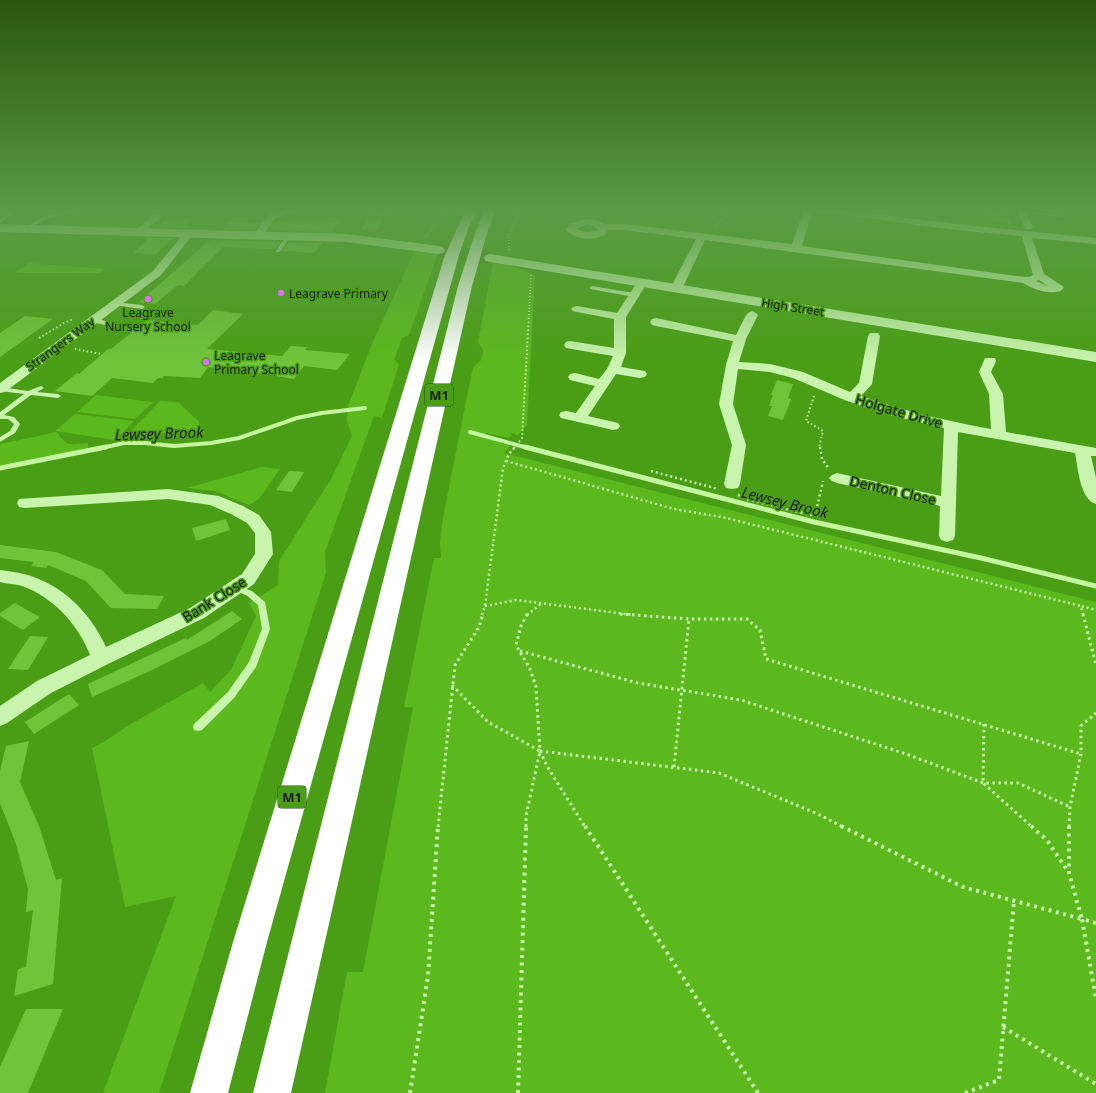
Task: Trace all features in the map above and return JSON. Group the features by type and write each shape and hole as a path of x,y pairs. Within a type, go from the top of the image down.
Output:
{"highway":[{"name":"M1","path":"209,1093 254,926 451,260"},
{"name":"M1","path":"272,1093 465,286 473,260"}],"street":[{"name":"Strangers Way","path":"0,389 157,273 167,260"},
{"name":"High Street","path":"502,260 1096,357"},
{"path":"676,289 693,260"},
{"path":"882,260 1024,280 1032,280 1039,276"},
{"path":"1024,280 1042,288 1051,290 1057,289 1058,287 1053,283 1039,276 1035,260"},
{"path":"580,418 613,369 620,353 620,317 642,283"},
{"path":"576,309 620,317"},
{"path":"732,484 739,445 726,404 732,365 740,339 752,315"},
{"path":"656,322 740,339"},
{"path":"852,398 864,384 874,336"},
{"path":"570,345 620,353"},
{"path":"990,361 985,372 996,394 999,434"},
{"name":"Holgate Drive","path":"732,365 770,368 798,375 852,398 894,412 952,426 1089,451"},
{"path":"613,369 640,374"},
{"path":"575,377 602,384"},
{"path":"566,415 613,426"},
{"name":"Denton Close","path":"947,536 952,426"},
{"path":"1089,451 1092,495 1096,499"},
{"name":"Denton Close","path":"837,478 948,503"},
{"name":"Bank Close","path":"0,717 44,687 101,658 198,613 248,579 264,554 263,532 254,519 213,500 168,494 24,503"},
{"path":"0,576 27,581 58,597 80,618 94,639 101,658"}],"lane":[{"path":"592,288 634,295"},
{"path":"115,304 142,308"},
{"path":"92,321 110,324 115,326 116,330"},
{"path":"0,416 30,392 41,388"},
{"path":"0,389 58,396"},
{"path":"0,416 16,420 17,424 13,432 0,440"},
{"path":"198,727 231,695 253,664 266,629 262,604 249,593 235,588"}],"path":[{"path":"410,1093 428,976 435,857 452,685 455,665 479,627 485,606 503,468 509,454 522,438 531,271"},
{"path":"57,347 102,354"},
{"path":"818,384 806,421 823,431 819,450 820,460 837,478"},
{"path":"506,461 674,509 722,517 1096,610"},
{"path":"815,516 823,479 837,478"},
{"path":"485,606 516,600 616,614 689,619 747,619 760,630 766,659 1081,754"},
{"path":"518,1093 526,816 540,751 536,687 530,669 516,645 525,616 531,609 541,604"},
{"path":"1081,606 1096,665"},
{"path":"674,767 689,619"},
{"path":"520,651 638,683 741,700 909,755 983,783 1018,783 1070,807"},
{"path":"452,685 488,722 540,751 719,773 818,814 963,887 1096,923"},
{"path":"1096,713 1081,726 1081,754 1070,807 1068,826 1069,873 1082,919 1096,999"},
{"path":"984,724 983,783 1047,840 1069,873"},
{"path":"540,751 610,866 758,1093"},
{"path":"965,1093 998,1080 1014,900"},
{"path":"1003,1027 1096,1084"}],"green space":[{"path":"410,260 436,260 409,335 402,338 394,360 399,364 382,418 374,416 325,552 326,573 159,1093 103,1093 176,896 125,907 92,748 203,683 210,692 231,670 256,616 249,603 278,585 279,561 331,479 352,436 347,421 348,406 371,346"},
{"path":"493,262 508,264 535,275 527,425 518,435 511,433 510,438 486,433 485,438 510,442 510,446 504,453 1096,602 1096,1093 325,1093 347,972 363,972 413,707 404,707 434,558 441,558 440,541 443,518 473,368 481,360 483,350 478,342"},
{"path":"28,263 106,269 99,273 16,273"},
{"path":"96,395 153,402 135,419 77,412"},
{"path":"160,401 178,402 199,422 202,436 144,432 126,436"},
{"path":"75,414 134,421 115,440 55,431"},
{"path":"57,432 67,443 88,443 88,449 0,467 0,444"},
{"path":"262,467 280,469 259,499 249,505 215,491 187,488"}],"building":[{"path":"187,260 210,260 184,286 178,285 155,304 139,302"},
{"name":"Leagrave Primary School","path":"213,310 243,314 207,349 282,356 291,346 307,347 305,350 350,354 337,370 304,366 294,379 276,376 277,375 208,367 200,378 164,376 162,378 158,378 153,383 112,378 92,396 55,391 77,373 79,374 108,349 111,349 147,320 198,325"},
{"path":"25,316 53,319 0,357 0,333"},
{"path":"777,380 793,384 788,398 791,399 783,420 768,416 772,406 769,406 773,395 771,395"},
{"path":"289,471 304,472 292,492 276,490"},
{"path":"226,519 230,530 196,541 192,528"},
{"path":"0,545 56,552 102,570 125,594 164,596 157,609 111,608 86,581 48,565 46,568 31,566 34,562 0,558"},
{"path":"15,603 40,617 23,630 0,616 0,613"},
{"path":"232,611 242,619 210,641 152,670 92,697 88,684 186,638 187,640"},
{"path":"30,636 48,637 28,670 8,669"},
{"path":"69,694 79,705 34,734 25,722"},
{"path":"29,741 20,782 39,826 56,880 62,878 53,984 14,996 18,969 26,967 33,910 26,912 28,889 16,844 0,803 0,771 6,746"},
{"path":"26,1009 63,1009 28,1093 0,1093 0,1067"}],"waterway":[{"name":"Lewsey Brook","path":"101,448 124,443 145,443 174,446 211,443 239,438 297,418 322,413 365,408"},
{"name":"Lewsey Brook","path":"470,432 528,448"},
{"name":"Lewsey Brook","path":"101,448 106,447"},
{"name":"Lewsey Brook","path":"525,447 814,522 981,558 1096,586"},
{"name":"Lewsey Brook","path":"0,468 101,448"}],"place":[{"name":"Leagrave Primary","path":"281,293"},
{"name":"Leagrave Nursery School","path":"148,299"},
{"name":"Leagrave Primary School","path":"206,362"}]}
